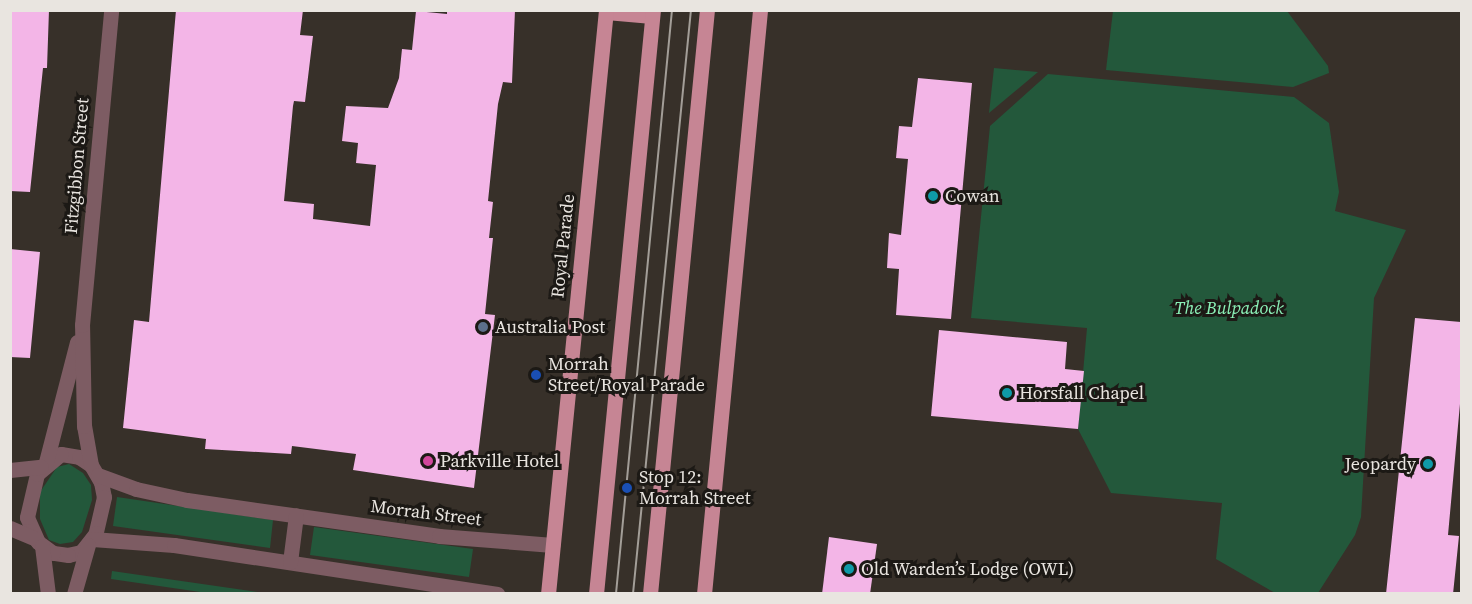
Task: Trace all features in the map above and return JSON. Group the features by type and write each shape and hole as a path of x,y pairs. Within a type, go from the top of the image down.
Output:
{"main road":[{"path":"650,594 707,10"},
{"path":"704,594 760,10"},
{"path":"596,594 653,13 606,11"},
{"name":"Royal Parade","path":"548,594 606,11"}],"street":[{"name":"Fitzgibbon Street","path":"95,470 84,426 82,325 111,10"},
{"name":"Fitzgibbon Street","path":"43,465 82,325"},
{"path":"10,470 43,465 69,454 95,470 103,505 74,594"},
{"path":"43,465 28,499 28,525 38,542 48,594"},
{"name":"Morrah Street","path":"95,470 149,493 439,536 553,545"},
{"path":"290,562 296,515"},
{"path":"10,528 68,555 90,542 164,544 497,594"}],"green space":[{"path":"1113,11 1287,11 1328,66 1329,73 1293,87 1106,70"},
{"path":"994,68 1038,72 989,113"},
{"name":"The Bulpadock","path":"1048,74 1294,97 1329,123 1339,192 1335,211 1406,230 1374,298 1361,517 1355,535 1318,593 1275,593 1216,559 1222,503 1111,493 1078,429 1087,328 971,318 990,126"},
{"path":"69,464 83,473 91,485 92,500 82,532 73,542 60,544 49,540 40,519 40,492 57,467"},
{"path":"117,497 273,520 270,548 113,526"},
{"path":"314,527 473,549 469,577 310,555"},
{"path":"112,571 265,593 207,593 111,579"}],"building":[{"path":"10,10 49,10 47,68 43,68 30,192 10,191"},
{"path":"176,10 303,10 300,35 313,36 305,102 294,101 293,106 284,201 314,204 313,219 370,226 376,165 356,163 358,143 342,141 346,106 388,108 399,78 402,49 412,50 416,11 447,14 447,10 515,10 512,83 503,82 498,104 488,201 493,202 489,238 493,238 485,314 495,315 474,488 353,470 356,454 292,446 291,454 205,449 206,439 123,428 134,320 149,322"},
{"name":"Cowan","path":"918,78 972,83 951,319 896,315 899,269 887,268 889,233 901,235 908,159 896,158 899,126 912,127"},
{"path":"10,249 40,252 30,358 10,357"},
{"name":"Jeopardy","path":"1415,318 1461,322 1461,393 1448,535 1459,536 1453,594 1386,594"},
{"name":"Horsfall Chapel","path":"939,330 1067,342 1065,369 1084,371 1078,429 931,416"},
{"name":"Old Warden’s Lodge (OWL)","path":"829,537 877,544 870,594 822,594"}],"tram line":[{"path":"616,594 672,10"},
{"path":"633,594 691,10"}],"place":[{"name":"Cowan","path":"933,196"},
{"name":"Australia Post","path":"483,327"},
{"name":"Morrah Street/Royal Parade","path":"536,375"},
{"name":"Horsfall Chapel","path":"1007,393"},
{"name":"Parkville Hotel","path":"428,461"},
{"name":"Jeopardy","path":"1428,464"},
{"name":"Stop 12: Morrah Street","path":"627,488"},
{"name":"Old Warden’s Lodge (OWL)","path":"849,569"}]}
